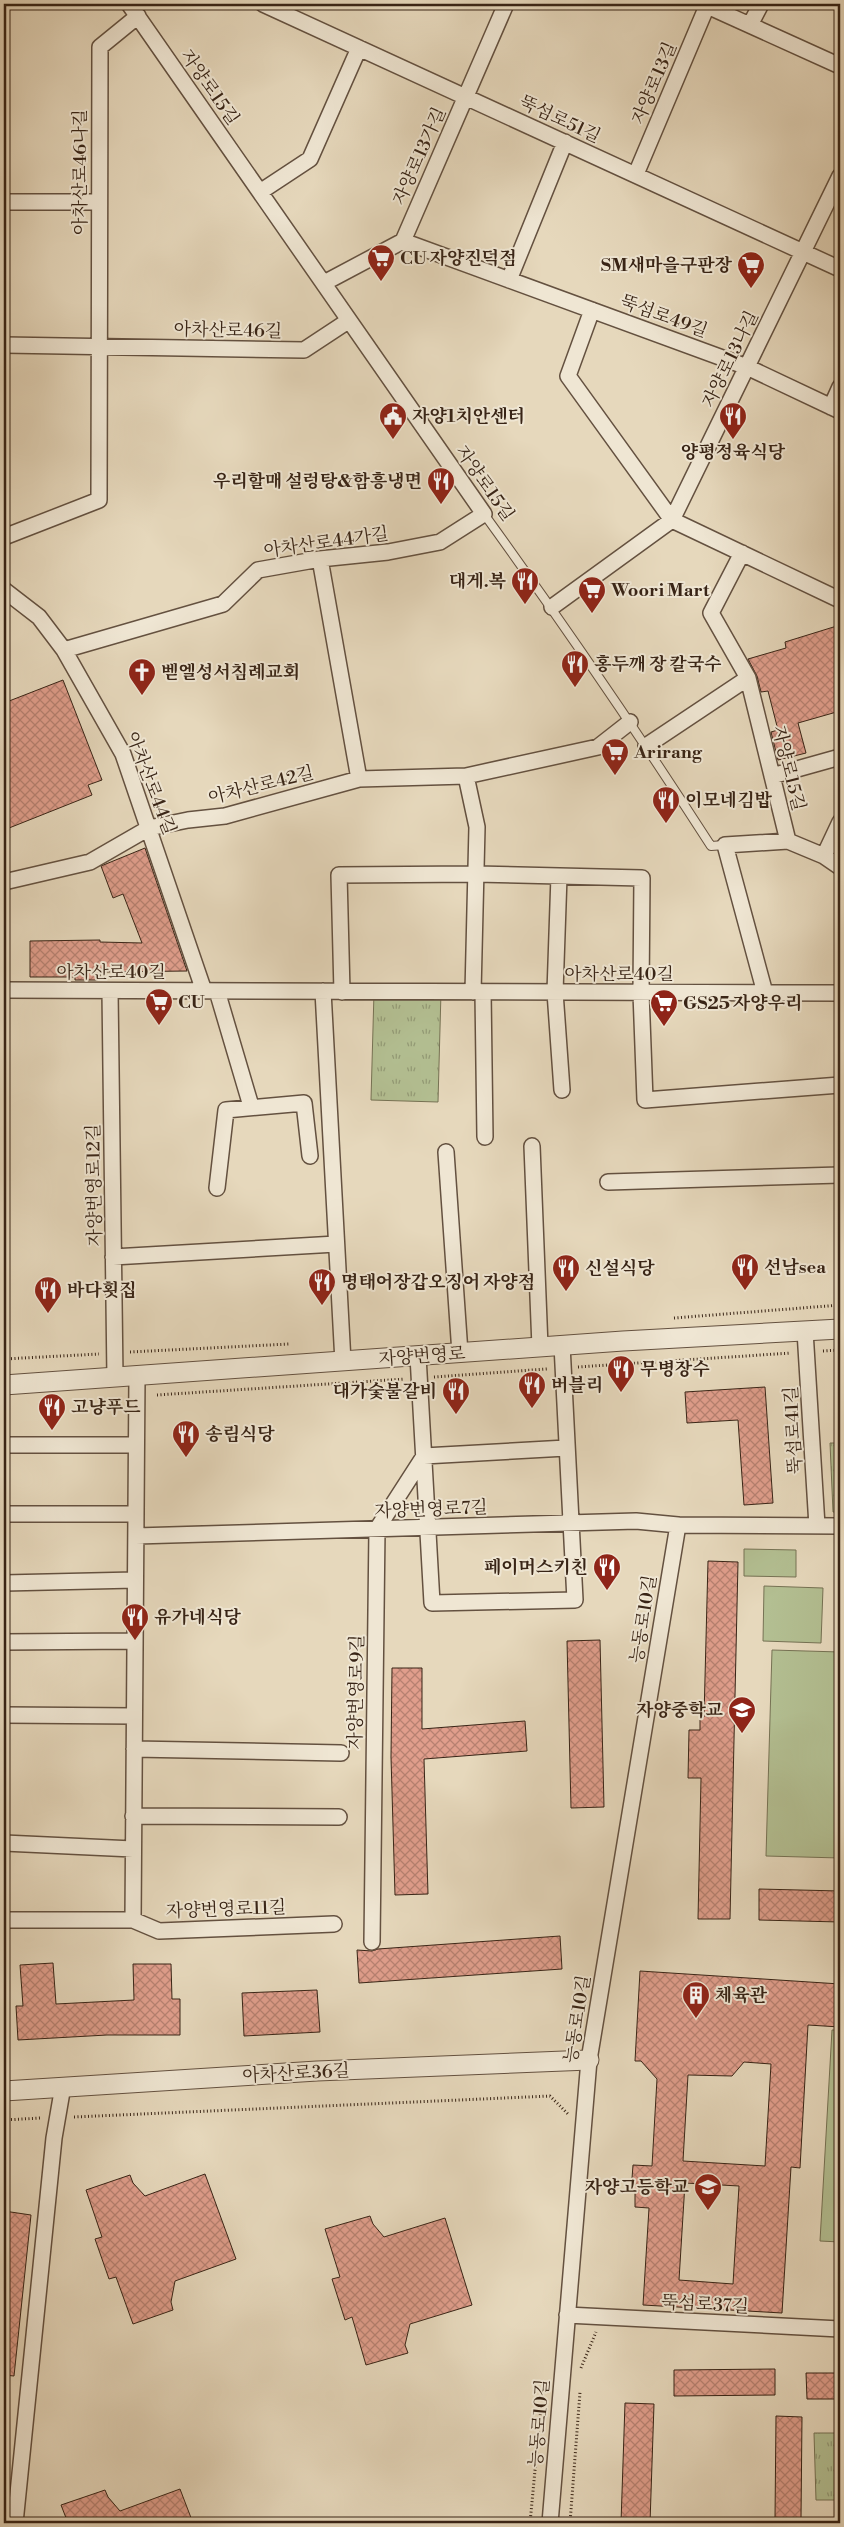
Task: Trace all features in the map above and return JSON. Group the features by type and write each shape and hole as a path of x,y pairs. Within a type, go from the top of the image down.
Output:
{"street":[{"name":"자양로15길","path":"129,4 484,514"},
{"name":"뚝섬로51길","path":"263,4 840,269"},
{"name":"자양로13가길","path":"403,241 506,4"},
{"path":"750,25 761,4"},
{"name":"자양로13길","path":"636,174 705,5 840,66"},
{"name":"아차산로46나길","path":"98,346 100,46 138,16"},
{"path":"260,192 310,159 359,48"},
{"path":"509,280 565,142"},
{"name":"자양로13나길","path":"552,607 672,520 838,185"},
{"path":"4,202 99,202"},
{"path":"324,282 403,241"},
{"name":"뚝섬로49길","path":"403,241 747,367 836,409 840,387"},
{"name":"뚝섬로49길","path":"592,310 568,376 672,520"},
{"name":"아차산로46길","path":"4,345 304,350 348,321"},
{"path":"4,537 99,500 98,346"},
{"name":"아차산로44가길","path":"64,650 223,604 258,570 320,559 388,552 440,542 484,514"},
{"path":"672,520 840,600"},
{"name":"자양로15길","path":"742,553 711,614 748,678 788,841"},
{"path":"320,559 359,778"},
{"name":"아차산로44길","path":"4,590 39,617 64,650 124,754 149,828 211,991"},
{"path":"646,746 748,678"},
{"name":"아차산로42길","path":"4,882 90,862 149,828 188,820 225,816 359,778 466,776 598,747 630,722"},
{"path":"772,776 840,757"},
{"path":"466,776 477,827 478,992 485,1137"},
{"path":"824,856 840,822"},
{"name":"자양로15길","path":"726,845 788,841 824,856 840,867"},
{"path":"726,845 765,993"},
{"path":"342,992 339,875 476,874 642,878 641,993 645,1100 840,1085"},
{"path":"559,876 555,992 562,1090"},
{"name":"아차산로40길","path":"4,990 840,993"},
{"name":"자양번영로12길","path":"110,991 115,1378"},
{"path":"211,991 251,1106"},
{"path":"323,991 343,1362"},
{"path":"217,1188 226,1110 251,1106 304,1103 310,1156"},
{"path":"532,1146 540,1347"},
{"path":"446,1152 460,1353"},
{"path":"608,1182 840,1175"},
{"path":"113,1257 336,1244"},
{"name":"자양번영로","path":"4,1385 562,1345 840,1329"},
{"name":"뚝섬로41길","path":"805,1331 817,1526"},
{"path":"418,1356 432,1603 574,1600 562,1345"},
{"path":"4,1920 133,1920 137,1376"},
{"path":"4,1445 136,1444"},
{"path":"424,1456 566,1448"},
{"path":"377,1529 424,1456"},
{"path":"4,1514 136,1514"},
{"name":"자양번영로7길","path":"136,1536 636,1521 678,1525"},
{"path":"678,1525 840,1526"},
{"name":"능동로10길","path":"550,2523 589,2060 678,1525"},
{"name":"자양번영로9길","path":"372,1942 377,1529"},
{"path":"4,1583 135,1580"},
{"path":"4,1642 135,1641"},
{"path":"4,1715 134,1716"},
{"path":"134,1749 342,1752"},
{"path":"134,1816 339,1817"},
{"path":"4,1843 133,1849"},
{"name":"자양번영로11길","path":"133,1920 160,1931 334,1924"},
{"name":"아차산로36길","path":"4,2091 317,2071 589,2060"},
{"path":"16,2523 57,2118 62,2086"},
{"name":"뚝섬로37길","path":"567,2315 840,2329"}],"lane":[{"name":"자양로15길","path":"484,514 552,607 711,846 726,845"}],"path":[{"path":"665,1318 840,1304"},
{"path":"4,1359 292,1344"},
{"path":"4,2120 550,2096"},
{"path":"580,2377 581,2367 600,2324 599,2317"},
{"path":"570,2523 580,2386"}],"green space":[{"path":"374,992 441,992 438,1102 371,1100"},
{"path":"830,1443 840,1443 840,1512 833,1512"},
{"path":"744,1549 796,1550 796,1577 744,1576"},
{"path":"764,1586 823,1588 821,1643 763,1641"},
{"path":"772,1650 840,1652 840,1858 766,1856"},
{"path":"832,2030 840,2030 840,2242 820,2241"},
{"path":"814,2433 840,2433 840,2500 816,2500"}],"building":[{"path":"840,625 840,711 798,723 806,753 778,760 771,732 778,730 768,691 761,692 757,676 748,659 786,648 785,642"},
{"path":"63,680 102,780 88,785 92,795 4,830 4,703"},
{"path":"145,848 187,971 100,972 100,980 75,980 75,977 30,977 30,941 100,940 100,942 142,943 123,894 113,898 101,866"},
{"path":"765,1387 773,1503 744,1505 738,1420 687,1423 685,1392"},
{"path":"708,1561 738,1562 730,1919 698,1919 701,1778 688,1778 689,1730 700,1730 700,1717 704,1717"},
{"path":"600,1640 604,1807 571,1808 567,1641"},
{"path":"392,1668 422,1668 422,1729 525,1721 527,1751 424,1759 428,1894 395,1895 391,1757"},
{"path":"759,1889 840,1891 840,1922 759,1920"},
{"path":"560,1936 562,1969 359,1983 357,1950 372,1951 378,1949"},
{"path":"53,1963 56,2004 134,2000 133,1964 171,1964 172,1999 180,1999 180,2035 107,2035 18,2040 16,2006 23,2006 20,1965"},
{"path":"640,1971 840,1984 840,2027 808,2025 800,2168 791,2167 782,2313 643,2305 649,2208 635,2207 635,2192 631,2192 633,2165 652,2166 657,2079 641,2061 635,2061","holes":["744,2062 771,2064 765,2166 683,2161 688,2075 732,2076","685,2183 739,2186 733,2284 679,2280"]},
{"path":"317,1990 320,2032 244,2036 242,1993"},
{"path":"205,2174 236,2259 175,2281 171,2302 173,2310 133,2324 116,2277 109,2279 95,2239 102,2237 86,2190 130,2175 133,2183 145,2196"},
{"path":"4,2211 31,2215 14,2376 4,2375"},
{"path":"370,2216 373,2224 384,2237 445,2218 472,2305 410,2324 405,2345 408,2353 366,2365 352,2317 345,2320 332,2279 340,2277 325,2229"},
{"path":"775,2369 775,2395 674,2396 674,2370"},
{"path":"806,2373 840,2373 840,2399 807,2399"},
{"path":"625,2403 654,2404 650,2523 621,2523"},
{"path":"776,2416 802,2417 801,2518 775,2518"},
{"path":"180,2489 193,2523 68,2523 61,2505 105,2490 108,2497 120,2511"}],"place":[{"name":"CU 자양진덕점","path":"381,282"},
{"name":"SM새마을구판장","path":"751,289"},
{"name":"자양1치안센터","path":"393,440"},
{"name":"양평정육식당","path":"733,440"},
{"name":"우리할매 설렁탕&함흥냉면","path":"441,505"},
{"name":"대게.복","path":"525,605"},
{"name":"Woori Mart","path":"592,614"},
{"name":"홍두깨 장 칼국수","path":"575,688"},
{"name":"벧엘성서침례교회","path":"142,696"},
{"name":"Arirang","path":"615,776"},
{"name":"이모네김밥","path":"666,824"},
{"name":"CU","path":"159,1026"},
{"name":"GS25 자양우리","path":"664,1027"},
{"name":"선남sea","path":"745,1291"},
{"name":"신설식당","path":"566,1292"},
{"name":"명태어장갑오징어 자양점","path":"322,1306"},
{"name":"바다횟집","path":"48,1314"},
{"name":"무병장수","path":"621,1393"},
{"name":"버블리","path":"532,1409"},
{"name":"대가숯불갈비","path":"456,1415"},
{"name":"고냥푸드","path":"52,1431"},
{"name":"송림식당","path":"186,1458"},
{"name":"페이머스키친","path":"607,1591"},
{"name":"유가네식당","path":"135,1641"},
{"name":"자양중학교","path":"742,1734"},
{"name":"체육관","path":"696,2019"},
{"name":"자양고등학교","path":"708,2211"}]}
